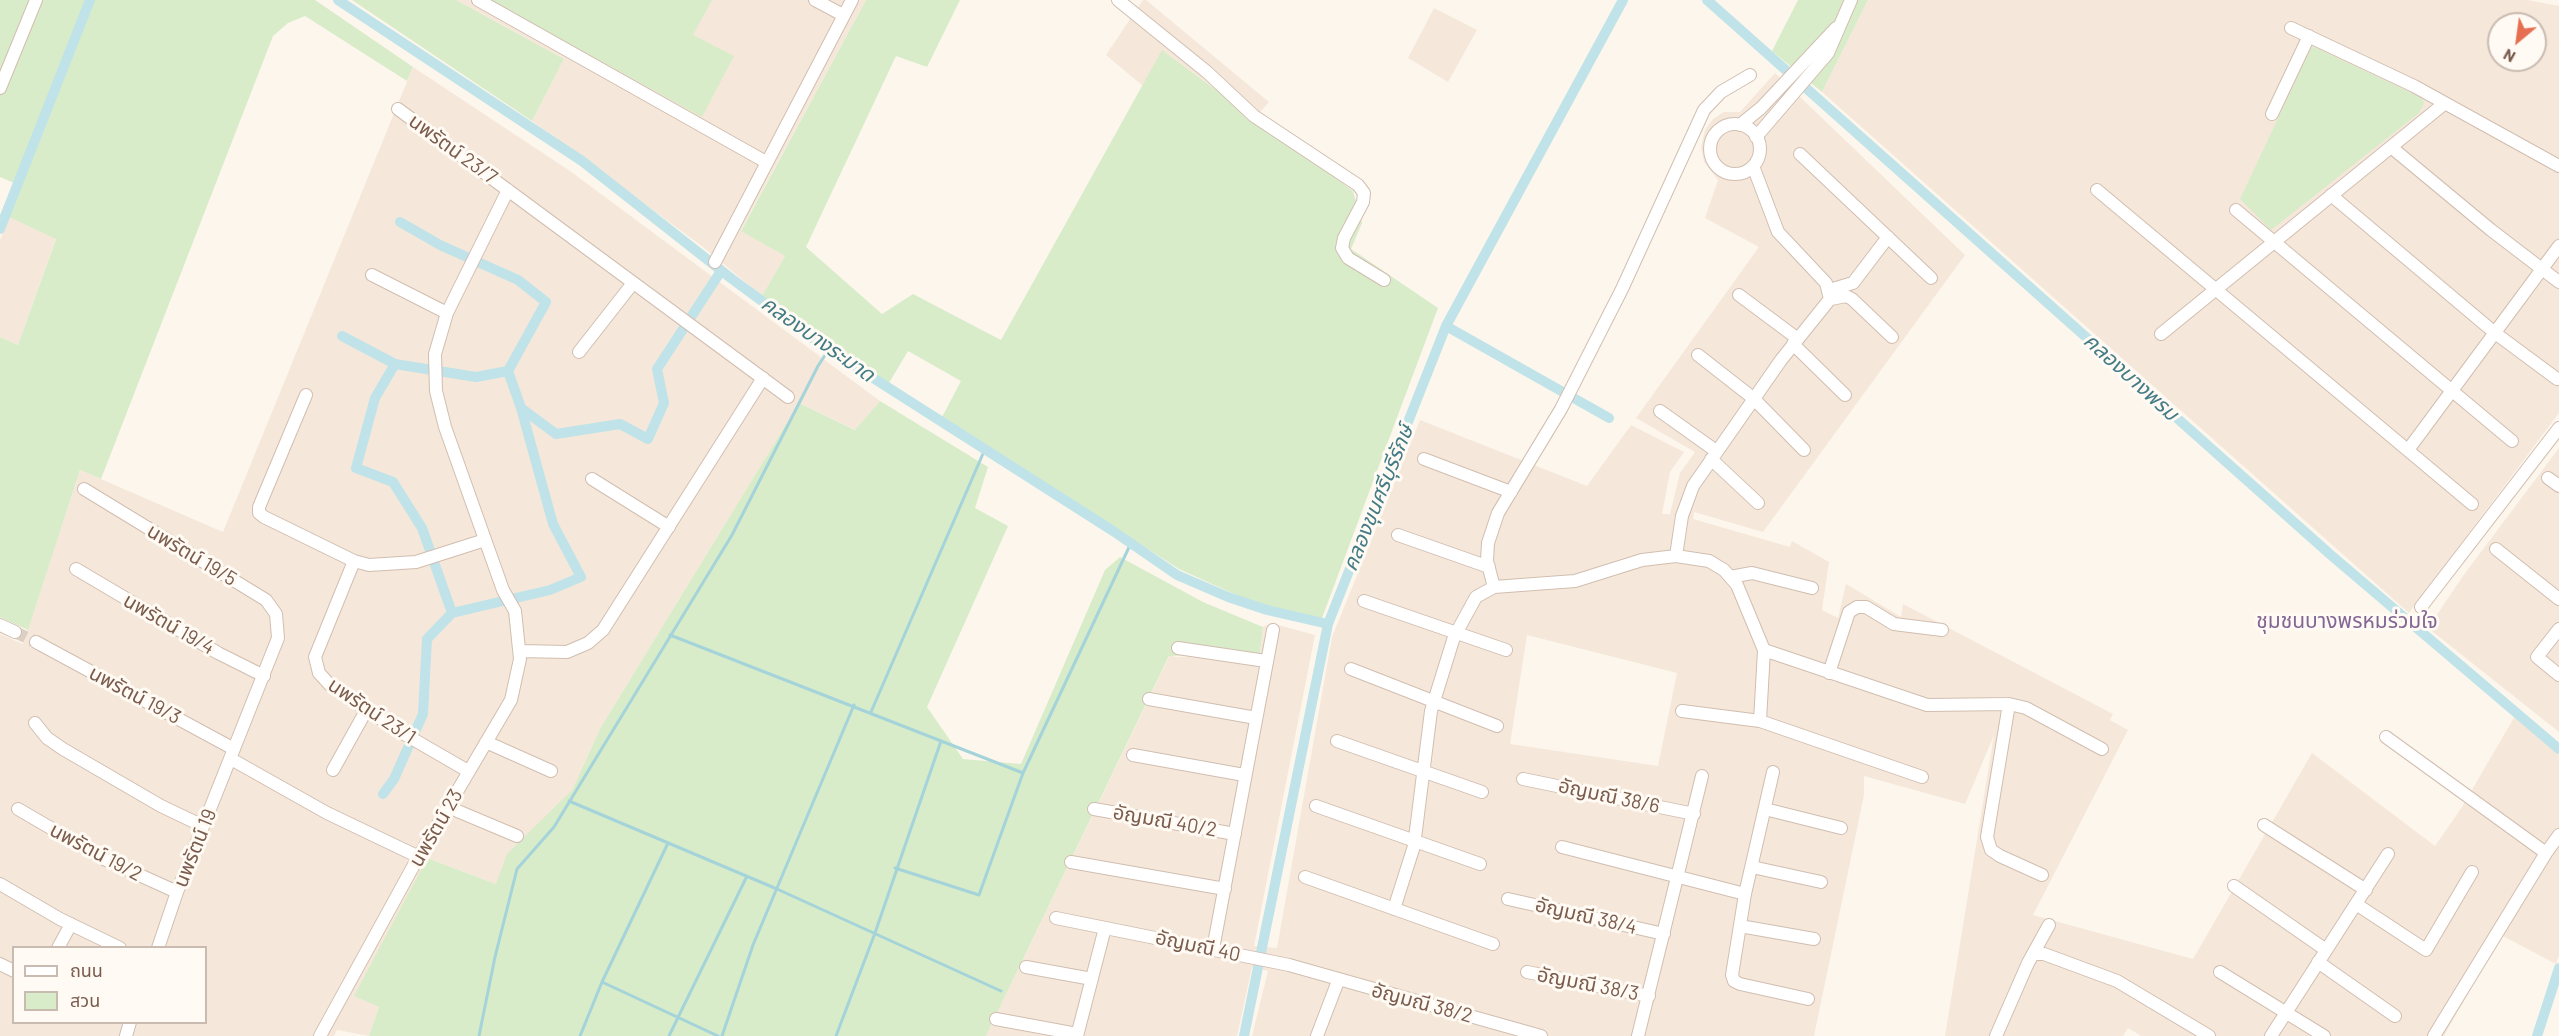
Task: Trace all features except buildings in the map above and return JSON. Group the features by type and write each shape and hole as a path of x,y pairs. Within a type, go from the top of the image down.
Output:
{"street":[{"path":"0,88 36,0"},
{"path":"478,0 765,162"},
{"path":"815,0 843,15"},
{"path":"715,262 765,162 852,0"},
{"path":"1120,0 1208,72 1254,116 1358,185 1364,193 1363,202 1344,238 1342,248 1348,258 1384,280"},
{"path":"1756,137 1824,49 1851,0"},
{"path":"2291,28 2445,103 2559,166"},
{"path":"2272,114 2309,36"},
{"path":"1740,125 1824,49"},
{"path":"1494,587 1489,567 1488,543 1498,513 1560,409 1622,289 1704,110 1721,92 1750,75"},
{"path":"2161,334 2445,103"},
{"name":"นพรัตน์ 23/7","path":"398,109 788,397"},
{"path":"1732,124 1740,125 1748,128 1756,137 1760,149 1753,166 1743,172 1727,172 1714,163 1710,147 1717,132 1732,124"},
{"path":"2391,147 2559,282"},
{"path":"1800,154 1931,278"},
{"path":"1753,166 1778,232 1826,283 1830,295"},
{"path":"306,395 259,513 354,561 386,566 416,562 485,540 445,427 436,391 435,354 447,313 508,190"},
{"path":"2097,190 2472,504"},
{"path":"2331,195 2495,333 2557,379"},
{"path":"2236,210 2512,441"},
{"path":"1676,556 1682,516 1693,486 1753,398 1830,295 1853,283 1888,237"},
{"path":"2408,450 2559,246"},
{"path":"372,275 447,313"},
{"path":"579,352 633,283"},
{"path":"1739,295 1796,341 1845,395"},
{"path":"1830,295 1846,296 1852,300 1892,337"},
{"path":"1698,355 1753,398 1804,450"},
{"path":"520,651 567,652 588,643 603,630 763,378"},
{"path":"1660,411 1714,455 1758,503"},
{"path":"2421,608 2559,428"},
{"path":"1424,459 1511,492"},
{"path":"2548,478 2559,486"},
{"path":"592,479 669,526"},
{"name":"นพรัตน์ 19/5","path":"84,489 266,600 276,614 278,638"},
{"path":"1398,535 1489,567"},
{"name":"นพรัตน์ 23","path":"320,1036 419,857 511,700 520,659 515,611 503,590 485,540"},
{"path":"2496,549 2559,599"},
{"path":"1394,909 1414,841 1434,701 1456,633 1476,597 1494,587 1575,581 1642,560 1676,556 1708,561 1724,570 1737,585 1764,650 1760,721"},
{"name":"นพรัตน์ 23/1","path":"354,561 315,657 319,673 330,685 367,710 468,771"},
{"name":"นพรัตน์ 19/4","path":"76,569 218,653 264,676"},
{"path":"1730,577 1752,573 1812,588"},
{"path":"1364,601 1506,650"},
{"path":"1829,673 1849,612 1857,607 1866,607 1894,624 1942,630"},
{"path":"0,625 15,632"},
{"path":"2559,629 2537,657 2559,675"},
{"path":"1219,950 1225,889 1244,775 1273,630"},
{"name":"นพรัตน์ 19","path":"159,946 177,892 278,638"},
{"name":"นพรัตน์ 19/3","path":"36,642 232,754 327,813 419,857"},
{"path":"1179,648 1266,661"},
{"path":"1764,650 1927,705 2009,705 2026,708 2102,749"},
{"path":"1351,669 1497,726"},
{"path":"1149,699 1256,718"},
{"path":"2009,705 1987,837 1991,850 2042,875"},
{"path":"333,770 367,710"},
{"path":"1682,711 1760,721 1922,777"},
{"path":"34,723 47,738 63,749 161,806 203,826"},
{"path":"2386,737 2547,853"},
{"path":"1336,741 1482,792"},
{"path":"486,742 551,771"},
{"path":"1132,755 1244,775"},
{"path":"1773,772 1745,894 1732,975 1734,981 1808,999"},
{"path":"1640,1036 1702,776"},
{"name":"อัญมณี 38/6","path":"1523,779 1694,814"},
{"path":"1316,806 1480,864"},
{"path":"448,807 517,836"},
{"name":"นพรัตน์ 19/2","path":"18,808 104,859 177,892"},
{"name":"อัญมณี 40/2","path":"1094,809 1235,834"},
{"path":"1764,809 1841,828"},
{"path":"2264,825 2366,890"},
{"path":"2433,1036 2559,835"},
{"path":"1562,847 1745,894"},
{"path":"2271,1036 2388,854"},
{"path":"1071,862 1225,889"},
{"path":"1752,867 1821,882"},
{"path":"2356,904 2426,950 2472,872"},
{"path":"1305,877 1493,944"},
{"path":"0,884 116,946"},
{"path":"2234,886 2326,950"},
{"name":"อัญมณี 38/4","path":"1508,899 1664,934"},
{"name":"อัญมณี 40","path":"1056,918 1289,965 1338,981"},
{"path":"59,946 71,924"},
{"path":"1996,1036 2049,925"},
{"path":"1740,927 1814,939"},
{"path":"996,1019 1077,1035 1105,928"},
{"path":"2034,954 2044,954 2117,981 2209,1036"},
{"path":"2318,962 2395,1016"},
{"path":"1026,967 1092,979"},
{"name":"อัญมณี 38/3","path":"1527,972 1649,996"},
{"path":"2220,972 2324,1036"},
{"path":"1317,1036 1338,981"},
{"name":"อัญมณี 38/2","path":"1338,981 1541,1036"}],"shaded area":[{"path":"456,0 866,0 741,230 785,256 762,296 703,247 532,121 564,59"},
{"path":"1143,0 1146,0 1269,102 1255,118 1163,51 1143,86 1106,55"},
{"path":"1868,0 2528,0 2559,6 2559,413 2409,613 1822,92"},
{"path":"1434,8 1477,30 1448,82 1408,58"},
{"path":"413,67 570,171 880,401 856,430 799,403 601,727 572,790 545,820 496,884 427,858 355,996 379,1007 369,1036 337,1030 334,1036 0,1036 0,634 23,644 80,470 223,532"},
{"path":"1775,73 1965,255 1763,532 1694,512 1693,519 1790,547 1792,541 1829,562 1822,610 1838,618 1846,584 1901,617 1903,604 2113,714 2110,720 2128,730 2033,915 2193,959 2312,753 2435,846 2462,807 2515,716 2559,755 2559,955 2556,964 2501,935 2444,1036 2141,1036 2128,1028 2123,1036 1945,1036 1994,735 1965,804 1864,776 1864,795 1814,1036 1252,1036 1268,971 1252,967 1237,1036 986,1036 1170,655 1176,657 1260,653 1263,627 1271,623 1315,635 1254,946 1277,948 1332,637 1420,420 1587,486 1631,425 1684,452 1670,472 1662,514 1670,514 1680,473 1695,452 1636,418 1759,247 1705,218 1718,180 1704,162 1701,147 1705,130 1713,119 1724,112 1740,112","holes":["1527,635 1677,673 1658,766 1510,744"]},
{"path":"9,217 56,238 18,345 0,337 0,240"},
{"path":"2559,448 2559,732 2428,628 2463,576"}],"green space":[{"path":"0,0 315,0 413,67 407,81 305,16 288,23 273,36 101,479 80,470 28,630 0,617 0,337 18,345 56,239 9,217 21,186 0,177"},
{"path":"352,0 456,0 564,59 532,121"},
{"path":"490,0 712,0 693,35 734,56 702,117"},
{"path":"866,0 960,0 927,67 896,56 806,247 882,314 913,294 1001,340 1162,50 1353,191 1362,223 1351,249 1438,308 1319,626 1243,598 1179,569 942,417 961,381 908,351 889,383 762,296 785,256 741,231"},
{"path":"1798,0 1868,0 1822,92 1772,51"},
{"path":"2312,46 2422,98 2424,103 2419,113 2271,230 2240,199"},
{"path":"880,401 988,467 975,508 1008,526 927,707 963,759 1021,764 1105,570 1120,557 1203,602 1263,627 1260,653 1169,656 986,1036 369,1036 379,1007 354,996 427,858 496,884 507,854 572,790 601,727 799,403 855,430"}],"waterway":[{"path":"0,229 90,0"},
{"name":"คลองบางระมาด","path":"338,0 582,161 732,279 823,346 1113,531 1177,575 1228,597 1267,610 1328,624"},
{"name":"คลองขุนศรีบุรีรักษ์","path":"1244,1036 1328,624 1446,326 1623,0"},
{"name":"คลองบางพรม","path":"1707,0 2332,556 2559,749"},
{"path":"400,222 440,245 518,280 546,302 508,371 521,408 556,434 620,424 648,439 664,403 657,369 721,271"},
{"path":"1446,326 1609,418"},
{"path":"342,336 395,364 375,398 356,468 393,482 422,528 452,613"},
{"path":"479,1036 495,957 517,869 554,827 732,535 818,366 829,349"},
{"path":"395,364 476,377 508,371"},
{"path":"383,794 394,779 423,714 427,639 452,613 550,590 581,577 553,524 521,408"},
{"path":"871,712 985,449"},
{"path":"895,868 979,895 1023,773 1131,543"},
{"path":"670,635 1023,773"},
{"path":"722,1036 753,945 854,705"},
{"path":"836,1036 875,933 941,741"},
{"path":"569,801 777,889 1001,991"},
{"path":"668,843 602,982 718,1036"},
{"path":"669,1036 747,876"},
{"path":"2537,1036 2559,968"},
{"path":"580,1036 602,982"}],"tunnel":[{"path":"15,632 36,642"}],"district":[{"name":"ชุมชนบางพรหมร่วมใจ","path":"2347,621"}]}
